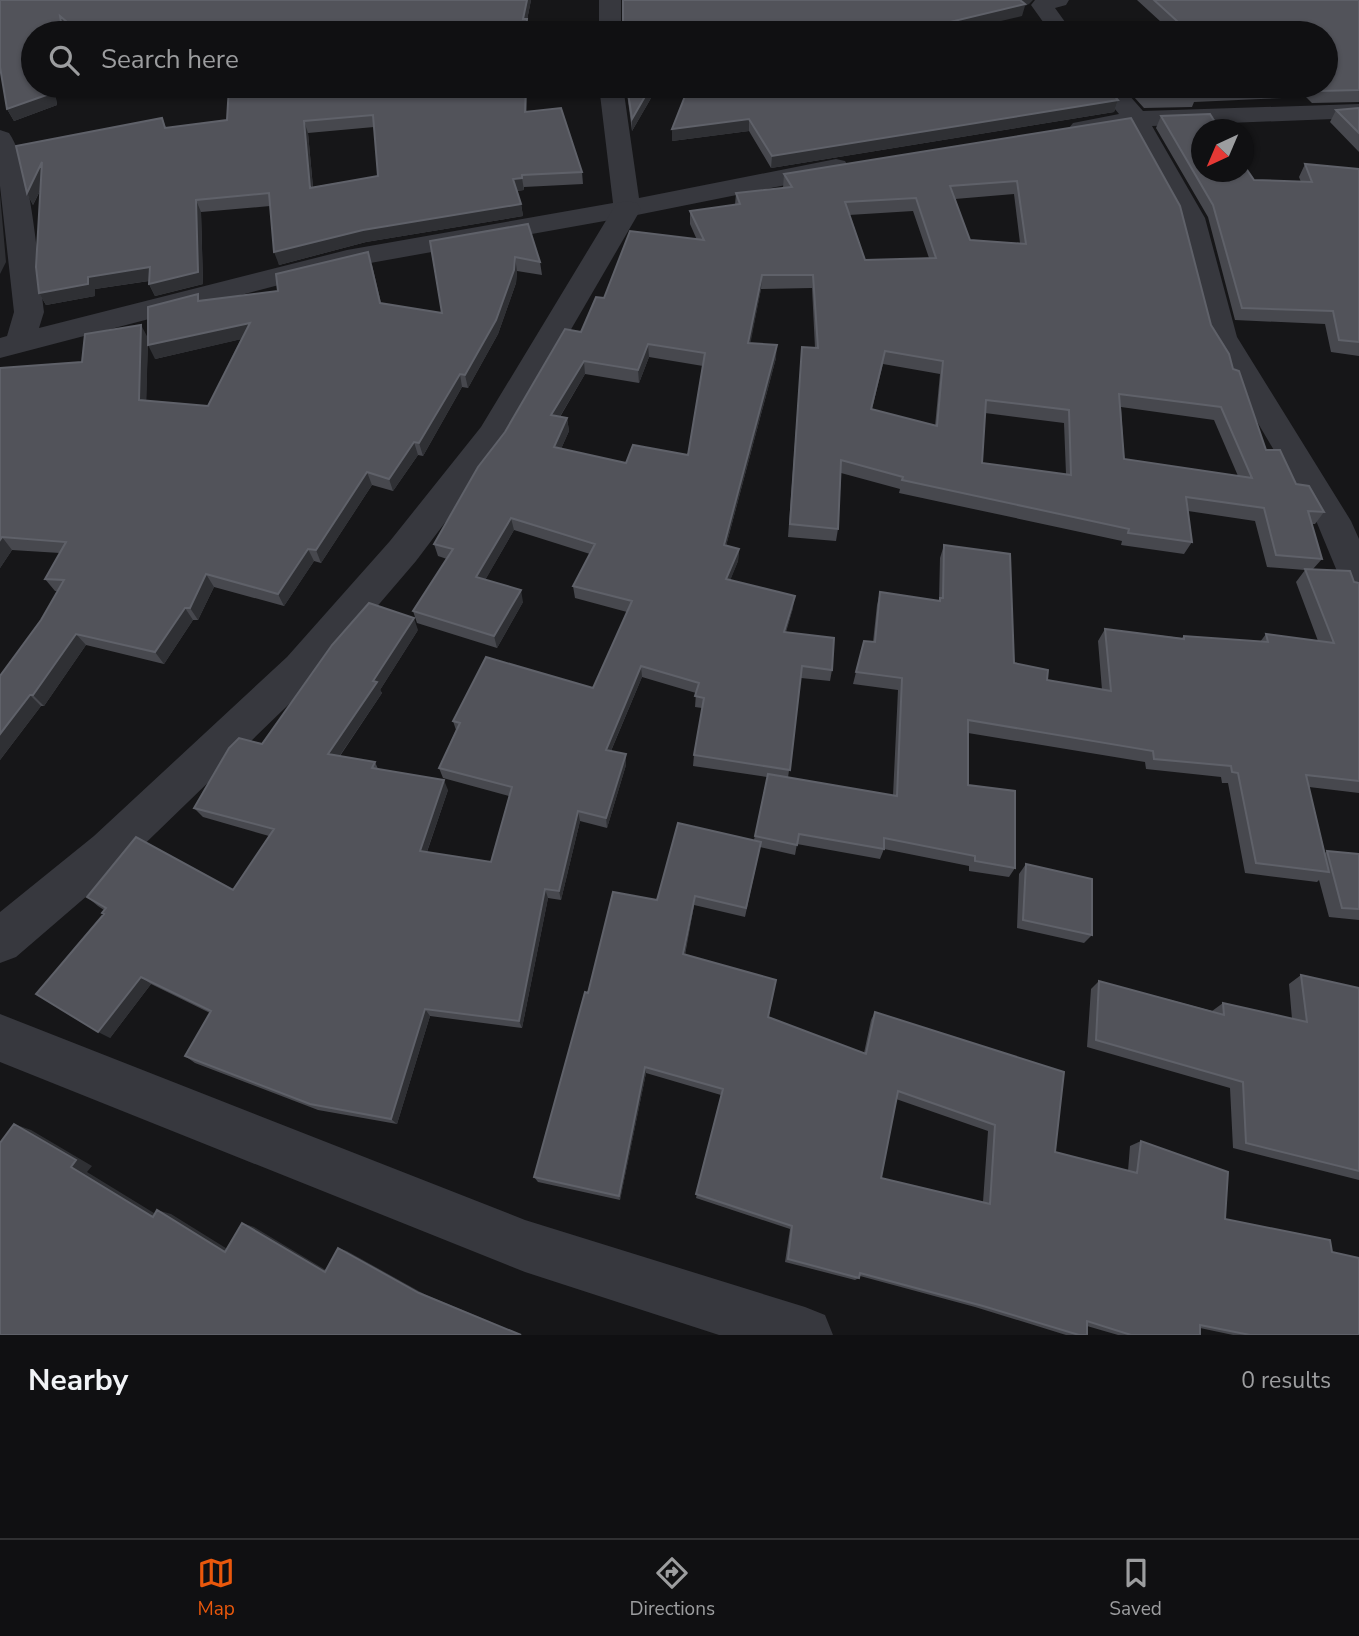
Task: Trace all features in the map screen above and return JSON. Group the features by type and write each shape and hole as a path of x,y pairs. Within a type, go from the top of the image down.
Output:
{"street":[{"path":"610,0 610,21"},
{"path":"1053,21 1042,5 1058,0"},
{"path":"0,942 108,850 301,668 403,551 493,435 627,209 613,98"},
{"path":"1118,98 1136,119 1191,218 1222,337 1346,520 1359,583"},
{"path":"1055,132 1136,119 1359,111"},
{"path":"0,138 11,168 29,312 10,346"},
{"path":"10,346 347,259 864,163"},
{"path":"0,1038 525,1246 805,1335"}],"building":[{"path":"0,0 527,0 523,19 527,21 66,21 60,16 61,21 21,21 21,98 38,98 7,109 0,67"},
{"path":"623,0 1020,0 1025,4 954,21 623,21"},
{"path":"1154,0 1359,0 1359,90 1338,91 1338,21 1177,21"},
{"path":"228,98 526,98 525,112 561,108 582,172 522,175 522,178 513,179 521,204 363,230 274,252 269,193 196,200 198,272 149,284 150,267 88,277 88,284 39,293 36,267 42,162 27,193 16,146 162,118 165,128 227,120","holes":["373,115 378,176 310,188 304,121"]},
{"path":"629,98 644,98 632,119"},
{"path":"684,98 1118,100 772,156 749,119 672,129"},
{"path":"1359,108 1359,133 1336,110"},
{"path":"1210,114 1213,119 1191,119 1191,167 1161,116"},
{"path":"1131,118 1180,206 1211,325 1229,354 1233,369 1239,371 1266,450 1280,450 1296,484 1309,486 1324,512 1308,511 1322,559 1276,555 1264,508 1186,497 1192,542 1128,533 1129,529 902,480 903,477 841,460 838,529 790,524 802,347 818,348 813,275 762,275 748,343 777,345 724,545 739,549 726,579 795,596 784,632 834,638 832,670 802,666 790,770 694,755 704,698 695,696 699,683 641,666 606,750 626,754 606,818 578,811 559,891 545,889 519,1021 425,1009 391,1119 310,1104 185,1056 211,1011 141,977 98,1032 36,994 104,914 102,913 106,908 87,897 136,837 233,890 274,829 194,808 229,748 239,738 262,744 332,645 369,603 414,618 373,681 377,682 328,754 375,762 372,768 444,780 420,851 491,862 512,787 439,768 460,723 453,721 486,657 593,688 632,601 573,586 595,544 511,518 476,577 521,590 494,636 413,611 453,549 434,544 478,467 505,432 565,329 581,332 596,297 604,298 630,231 704,240 690,211 740,204 736,193 792,187 784,174","holes":["1017,181 1026,244 970,240 950,186","916,198 936,258 865,260 845,202","648,344 705,353 688,455 633,445 626,463 554,447 567,418 551,415 584,361 638,370","885,351 943,361 937,426 871,409","1119,394 1221,407 1252,478 1124,459","986,400 1069,410 1071,475 982,463"]},
{"path":"1305,164 1359,169 1359,342 1339,340 1333,311 1242,308 1213,205 1200,182 1312,182"},
{"path":"528,224 540,262 515,257 514,270 496,320 465,375 460,374 419,443 414,442 389,479 367,472 316,550 308,549 278,594 206,574 190,608 185,608 155,652 76,634 33,695 30,695 0,734 0,676 41,620 64,580 45,579 66,542 2,537 0,540 0,368 82,362 85,334 141,325 139,400 208,406 250,323 148,345 148,307 198,294 198,301 278,291 276,274 368,252 380,303 442,313 430,241"},
{"path":"944,545 1010,554 1014,663 1048,670 1047,680 1111,691 1105,629 1184,639 1184,636 1268,642 1266,634 1334,643 1305,569 1350,571 1354,582 1359,583 1359,781 1306,775 1329,872 1256,863 1238,773 1232,772 1231,766 1154,759 1153,751 968,720 968,785 1015,791 1015,868 975,861 975,856 884,838 884,849 799,834 797,845 755,836 768,774 897,796 902,678 856,672 864,641 875,642 880,592 940,601 940,598 943,598"},
{"path":"678,823 761,842 746,908 695,896 683,954 776,980 768,1017 866,1054 875,1012 1064,1072 1055,1152 1137,1173 1141,1141 1228,1172 1225,1219 1330,1240 1332,1252 1359,1258 1359,1335 1250,1335 1200,1325 1200,1335 1131,1335 1087,1321 1087,1335 1079,1335 860,1273 859,1278 788,1259 792,1226 696,1194 723,1089 645,1067 619,1196 534,1177 585,992 588,993 613,892 657,900","holes":["898,1091 995,1125 990,1204 881,1178"]},
{"path":"1327,851 1359,854 1359,909 1342,908"},
{"path":"1026,864 1092,879 1092,935 1023,920"},
{"path":"1301,975 1359,988 1359,1171 1246,1143 1243,1082 1096,1040 1099,981 1224,1015 1223,1003 1307,1022"},
{"path":"14,1124 76,1160 71,1167 153,1217 157,1210 225,1252 242,1223 325,1272 338,1248 419,1293 521,1335 0,1335 0,1143"}]}
